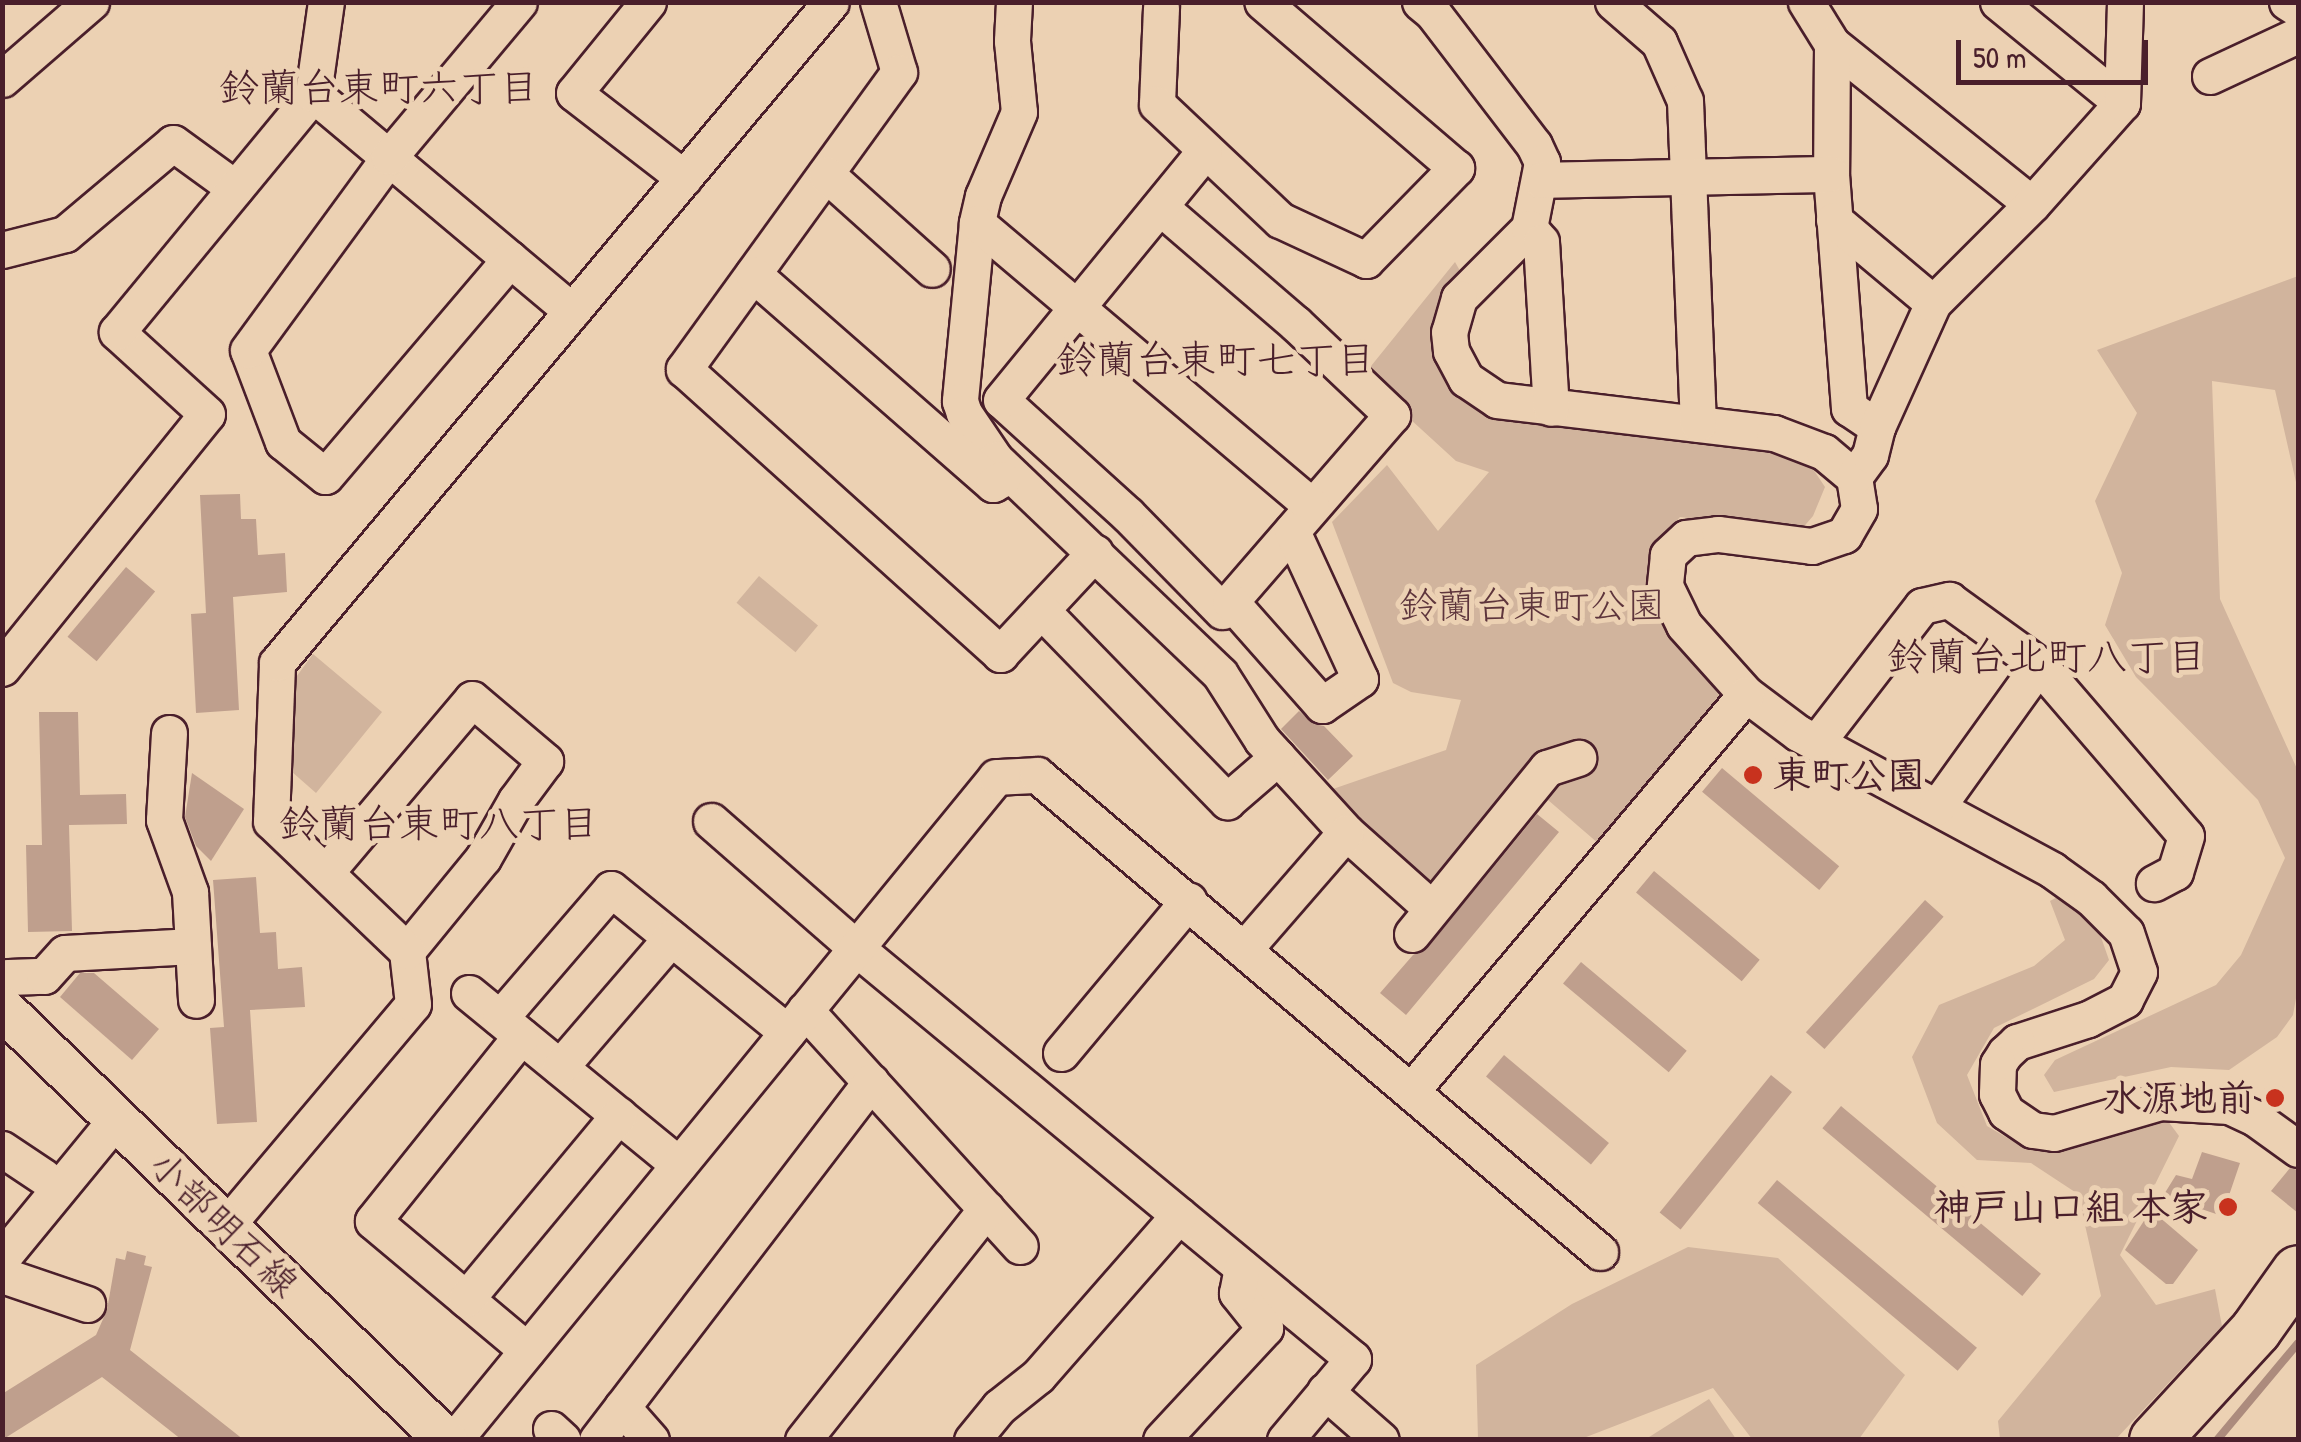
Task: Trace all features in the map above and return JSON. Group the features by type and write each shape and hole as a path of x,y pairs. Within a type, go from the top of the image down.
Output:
{"highway":[{"path":"2155,1440 2256,1330 2298,1271"}],"main road":[{"name":"小部明石線","path":"2,1008 446,1440"}],"street":[{"path":"2,79 91,2"},
{"path":"2,668 207,414 117,332 313,94 326,2"},
{"path":"510,259 325,476 283,442 248,350 389,158 519,2"},
{"path":"648,2 574,92 684,178"},
{"path":"226,1226 413,1004 407,950 271,821 277,663 377,549 831,2"},
{"path":"878,2 899,72 684,369 1000,654 1096,552"},
{"path":"1014,2 1012,41 1019,112 983,196 977,223 960,401 995,460 1220,674 1278,758 1422,922 1547,768 1578,758"},
{"path":"1160,8 1157,104 1280,220 1366,260 1456,168 1262,2"},
{"path":"1420,2 1433,13 1534,145 1542,162 1530,228 1459,298 1449,332 1451,351 1466,379 1497,400 1774,433 1824,452 1854,477 1859,508 1844,534 1812,546 1718,534 1686,538 1668,554 1665,586 1684,625 1746,694 1816,743 2015,848 2091,898 2121,926 2135,951 2139,972 2125,1000 2088,1019 2018,1042 1998,1064 1997,1094 2016,1122 2054,1133 2160,1102 2196,1103 2242,1112 2298,1149"},
{"path":"1612,2 1659,42 1685,101 1698,424"},
{"path":"1806,2 1832,44 2032,204"},
{"path":"1998,2 2122,104"},
{"path":"1854,477 1870,455 1877,427 1933,302 2032,204 2122,104 2125,2"},
{"path":"2288,2 2298,8"},
{"path":"2210,76 2298,35"},
{"path":"1832,44 1831,174 1849,408 1877,427"},
{"path":"313,94 572,311"},
{"path":"2,250 64,234 173,142 235,188"},
{"path":"1160,207 1295,323 1392,415 1222,611 1128,516 1001,400 1204,152"},
{"path":"826,174 932,269"},
{"path":"1541,180 1831,174"},
{"path":"1834,220 1933,302"},
{"path":"977,223 1077,305 1301,518 1360,679 1322,705 1230,602"},
{"path":"1530,228 1540,242 1551,408"},
{"path":"753,274 994,484 1010,474"},
{"path":"1816,743 1922,606 1948,600 2039,665 2186,836 2175,872 2154,883"},
{"path":"1042,610 1227,801 1278,758"},
{"path":"1937,807 2039,665"},
{"path":"1411,1092 1746,694"},
{"path":"326,872 472,699 545,760 516,800 483,858 407,950"},
{"path":"169,732 164,820 190,892 196,1000"},
{"path":"454,1440 996,776 1037,775 1246,948 1600,1252"},
{"path":"711,821 856,948 1352,1358 1284,1440"},
{"path":"1246,948 1346,832"},
{"path":"527,1350 374,1221 611,889 671,938 796,1021 870,1082 1020,1246"},
{"path":"1062,1053 1189,900"},
{"path":"560,1067 671,938"},
{"path":"2,981 8,976 44,976 65,953 193,946"},
{"path":"470,993 678,1165"},
{"path":"597,1440 870,1082"},
{"path":"2,1228 44,1177 110,1112"},
{"path":"2,1258 110,1112"},
{"path":"466,1300 618,1116"},
{"path":"2,1149 44,1177"},
{"path":"803,1440 986,1209"},
{"path":"972,1440 999,1407 1038,1376 1179,1215"},
{"path":"1162,1440 1265,1328 1236,1293 1242,1267"},
{"path":"2,1275 87,1304"},
{"path":"1325,1391 1381,1440"},
{"path":"622,1407 651,1440"}],"green space":[{"name":"鈴蘭台東町公園","path":"1455,262 1463,276 1441,364 1464,399 1498,420 1805,457 1825,487 1813,516 1800,531 1680,517 1658,543 1649,595 1720,697 1599,844 1526,781 1438,887 1372,842 1330,790 1446,750 1461,700 1411,692 1393,683 1332,522 1387,465 1438,531 1489,472 1456,461 1363,376"},
{"path":"2298,276 2298,491 2275,390 2212,381 2220,599 2298,771 2298,987 2293,1015 2277,1037 2229,1070 2171,1067 2054,1092 2044,1075 2055,1060 2216,985 2241,955 2285,858 2258,800 2136,677 2105,625 2122,573 2095,501 2137,413 2097,350"},
{"path":"759,576 818,625 795,652 737,603"},
{"path":"313,654 382,712 316,793 283,764 291,684"},
{"path":"2061,895 2095,920 2109,960 2094,979 1994,1028 1967,1075 1987,1126 2021,1146 2165,1117 2179,1136 2120,1255 2156,1305 2215,1289 2222,1326 2116,1439 2000,1439 1998,1421 2101,1296 2078,1194 2031,1163 1977,1160 1937,1123 1912,1057 1939,1005 2034,966 2065,940 2050,901"},
{"path":"1688,1247 1778,1258 1905,1375 1859,1439 1752,1439 1713,1388 1581,1439 1478,1439 1476,1365 1572,1304"},
{"path":"1709,1399 1736,1439 1646,1439"}],"building":[{"path":"240,494 241,519 256,519 258,555 285,553 287,592 233,597 239,710 196,713 191,614 206,613 200,495"},
{"path":"126,567 155,591 97,661 68,637"},
{"path":"1299,711 1314,724 1324,726 1353,756 1328,780 1281,729"},
{"path":"39,712 78,712 80,795 126,794 127,824 69,825 72,931 28,932 26,845 42,845"},
{"path":"1722,768 1839,866 1819,890 1702,792"},
{"path":"192,773 244,809 211,861 196,846 185,817"},
{"path":"1537,814 1559,832 1406,1015 1380,993 1413,955 1428,947"},
{"path":"1654,871 1760,960 1742,981 1636,892"},
{"path":"256,877 260,933 276,932 278,969 302,967 305,1007 250,1010 257,1122 217,1124 210,1028 224,1027 213,880"},
{"path":"1925,900 1944,917 1824,1049 1806,1032"},
{"path":"1581,962 1687,1051 1669,1072 1563,983"},
{"path":"80,973 94,973 159,1029 132,1060 60,997"},
{"path":"1504,1055 1609,1143 1591,1165 1486,1076"},
{"path":"1771,1075 1792,1092 1681,1230 1660,1213"},
{"path":"1841,1106 2041,1274 2022,1296 1822,1128"},
{"path":"2202,1152 2240,1163 2222,1216 2163,1196 2176,1175 2192,1179"},
{"path":"2290,1168 2298,1170 2298,1213 2271,1191"},
{"path":"1777,1180 1977,1348 1958,1371 1758,1203"},
{"path":"2151,1210 2198,1250 2173,1284 2166,1284 2125,1250"},
{"path":"127,1251 146,1256 144,1265 152,1267 130,1350 244,1440 182,1440 102,1377 2,1440 2,1394 96,1335 107,1310 116,1258 125,1260"}],"waterway":[{"path":"2217,1440 2298,1343"}],"place":[{"name":"東町公園","path":"1753,775"},
{"name":"水源地前","path":"2275,1098"},
{"name":"神戸山口組 本家","path":"2228,1207"}],"district":[{"name":"鈴蘭台東町六丁目","path":"379,86"},
{"name":"鈴蘭台東町七丁目","path":"1216,358"},
{"name":"鈴蘭台北町八丁目","path":"2047,655"},
{"name":"鈴蘭台東町八丁目","path":"439,822"}]}
